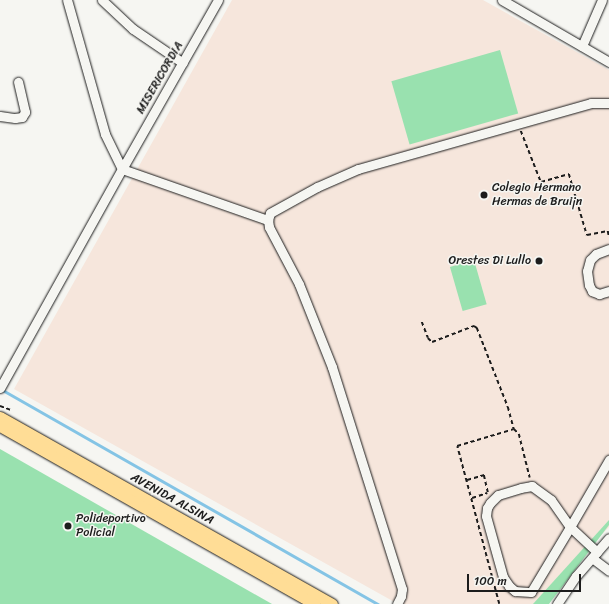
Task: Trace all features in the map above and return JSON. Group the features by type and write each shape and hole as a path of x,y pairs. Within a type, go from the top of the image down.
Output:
{"main road":[{"name":"AVENIDA ALSINA","path":"0,417 332,604"},
{"name":"AVENIDA ALSINA","path":"0,426 314,604"}],"street":[{"path":"67,0 104,134 122,169 268,220"},
{"path":"102,0 133,29 183,63"},
{"name":"MISERICORDIA","path":"1,386 218,0"},
{"path":"502,0 609,62"},
{"path":"582,46 602,0"},
{"path":"0,116 15,118 22,116 25,112 18,82"},
{"path":"397,604 401,596 402,589 332,367 299,284 270,227 268,220 270,213 317,187 358,169 519,125 591,103 609,103"},
{"path":"609,249 599,252 590,260 587,271 589,285 592,291 599,294 609,291"},
{"path":"609,460 570,527 531,592 515,591 509,586 503,577 486,516 490,503 498,495 532,486 551,500 570,527 609,571"},
{"path":"557,604 576,576 609,538"}],"path":[{"path":"519,125 541,182 569,174 587,235 608,231 609,236"},
{"path":"422,322 428,338 432,342 474,326 477,328 508,407 514,428 519,434 532,486"},
{"path":"0,406 12,410"},
{"path":"499,604 457,446 514,428"},
{"path":"466,480 484,475 488,493"},
{"path":"471,498 494,492 498,495"}],"shaded area":[{"path":"232,0 483,0 609,70 609,527 574,564 545,604 398,604 14,389"}],"green space":[{"path":"500,50 518,113 410,145 391,81"},
{"path":"474,260 487,304 463,311 450,267"},
{"name":"Polideportivo Policial","path":"0,449 272,604 0,604"},
{"path":"609,520 609,525 549,604 533,604"}],"waterway":[{"path":"1,389 378,604"}],"place":[{"name":"Colegio Hermano Hermas de Bruijn","path":"484,195"},
{"name":"Orestes Di Lullo","path":"539,261"},
{"name":"Polideportivo Policial","path":"68,526"}]}
